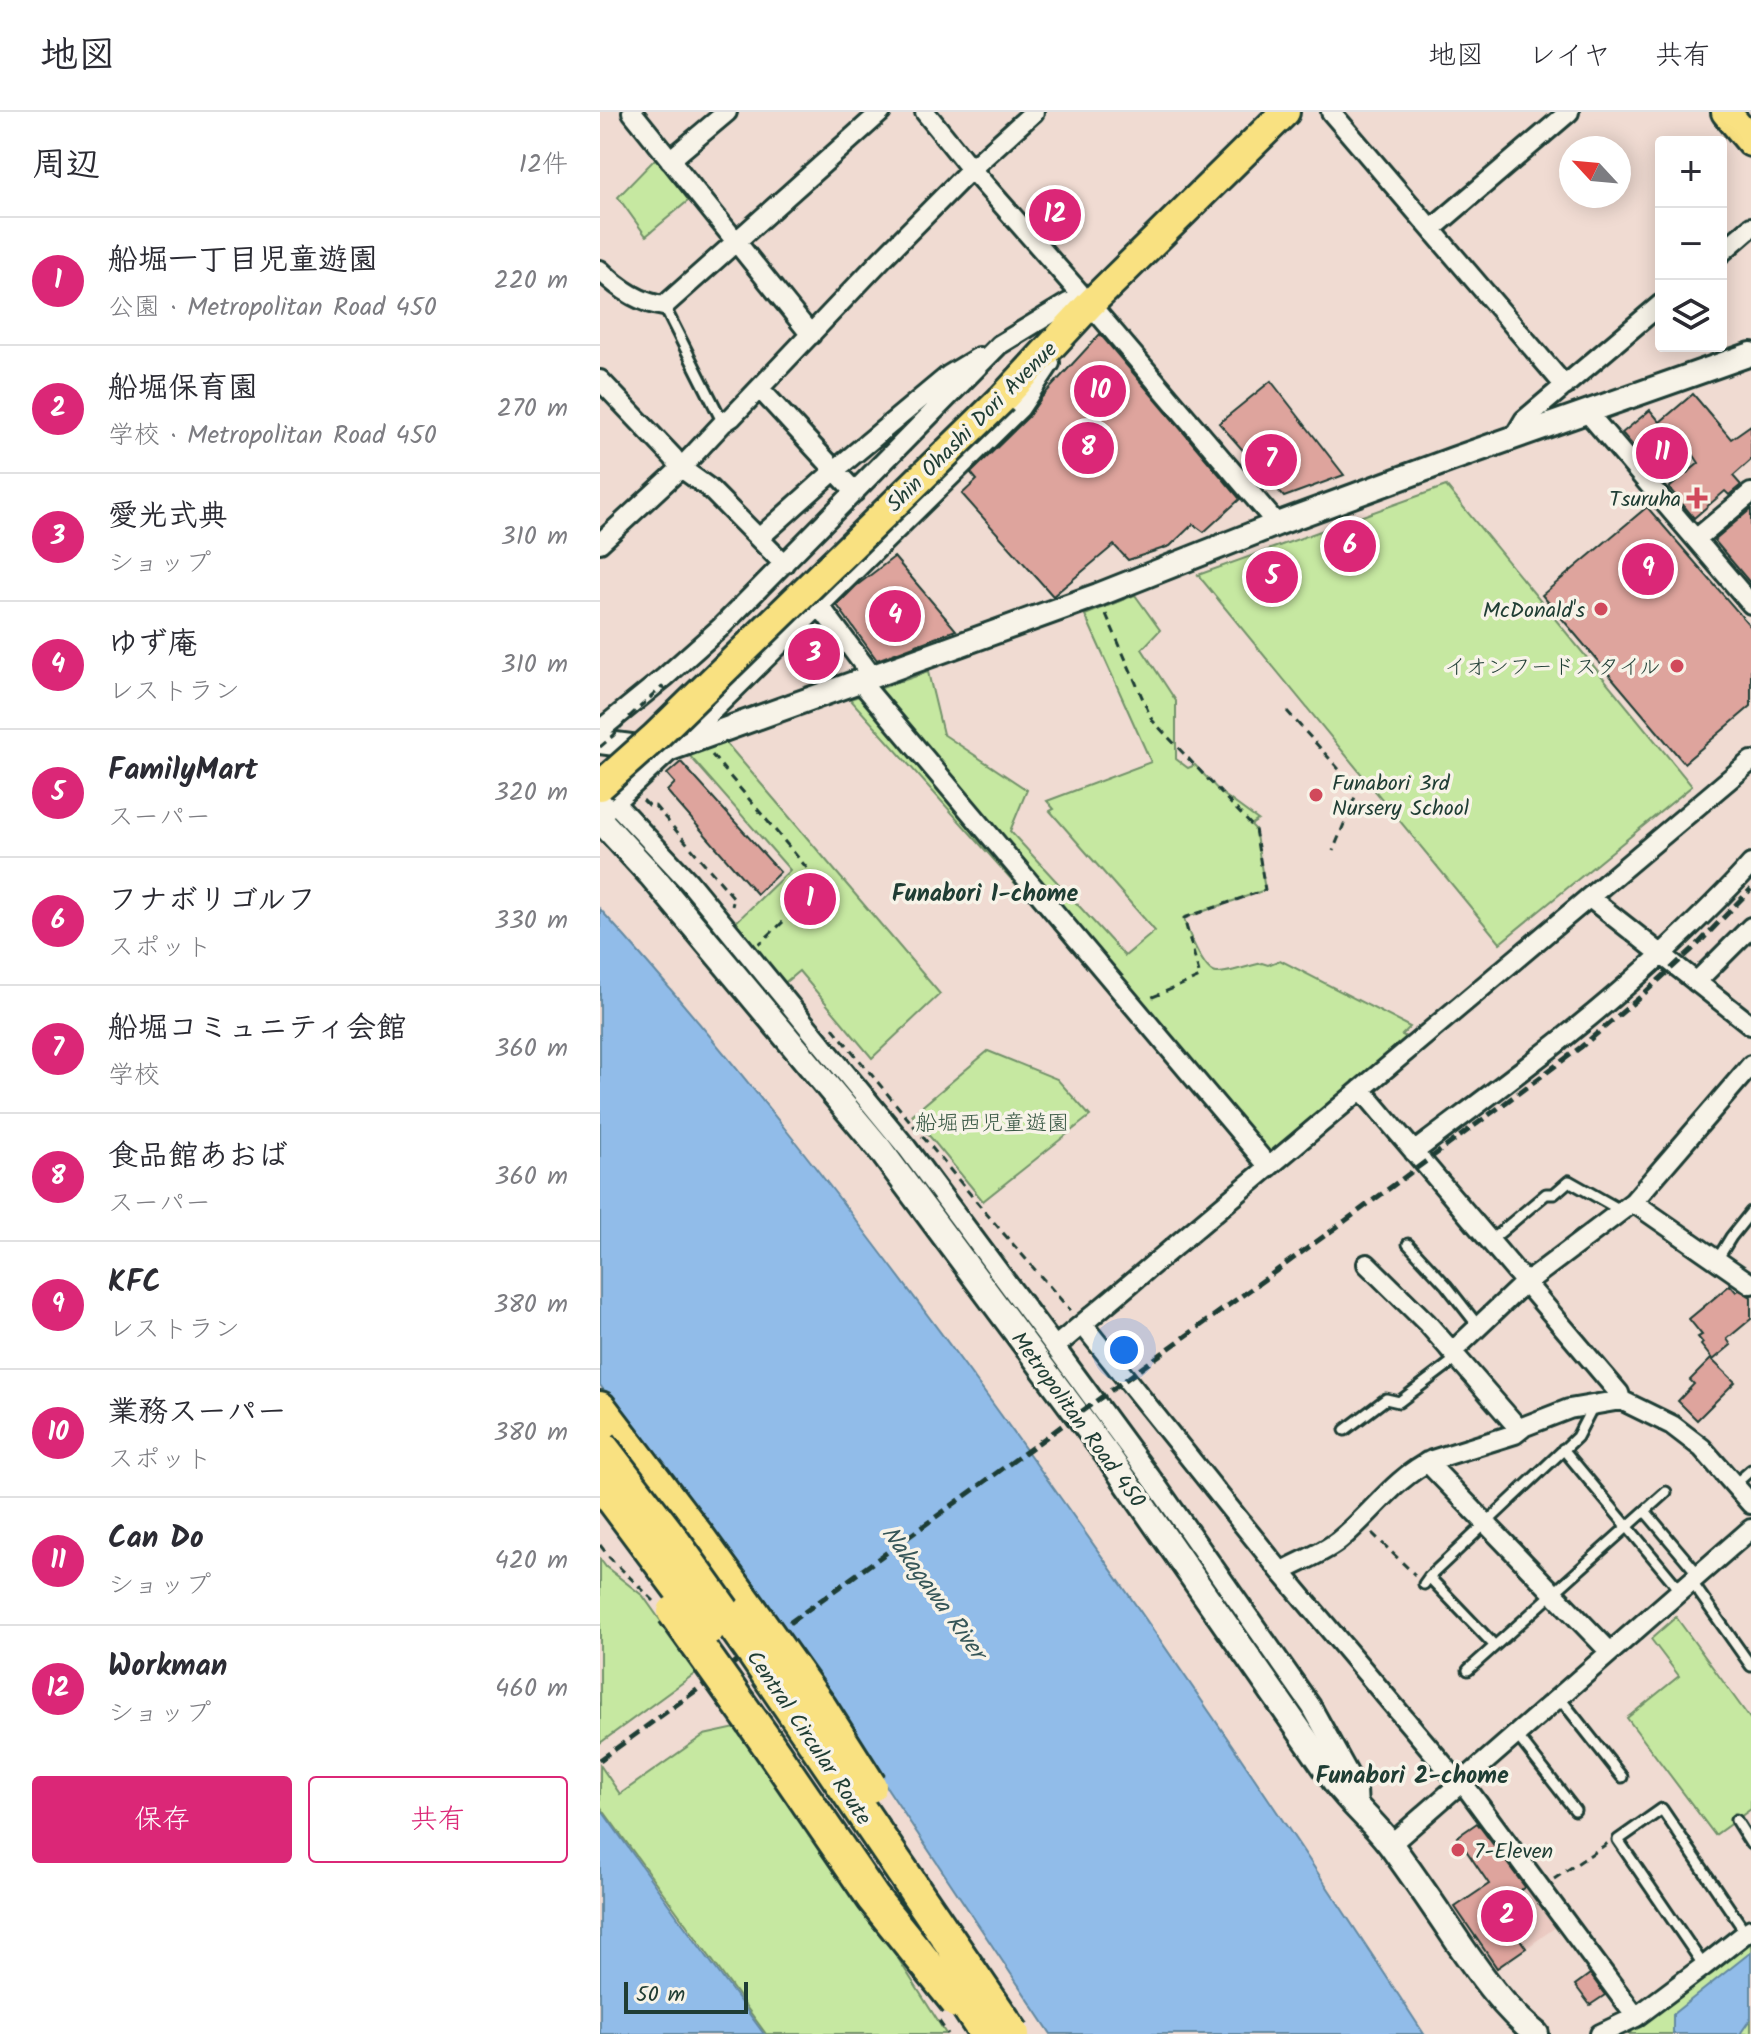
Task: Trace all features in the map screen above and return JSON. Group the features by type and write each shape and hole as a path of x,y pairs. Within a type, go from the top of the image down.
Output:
{"highway":[{"path":"600,1408 696,1534 820,1707 968,1944 995,2028"},
{"name":"Central Circular Route","path":"600,1445 754,1654 995,2028"},
{"name":"Central Circular Route","path":"600,1482 726,1652 995,2028"},
{"path":"600,1509 763,1737 873,1898 995,2028"}],"main road":[{"name":"Shin Ohashi Dori Avenue","path":"655,737 995,392 1261,112"},
{"name":"Shin Ohashi Dori Avenue","path":"1080,303 1285,112"},
{"path":"1726,112 1751,142"},
{"path":"600,760 655,737"},
{"path":"603,805 655,737"},
{"name":"Metropolitan Road 450","path":"603,805 651,875 879,1148 1109,1457 1336,1783 1391,1844 1478,1971 1512,2013 1536,2034"}],"street":[{"path":"632,112 811,335"},
{"path":"670,160 727,112"},
{"path":"600,270 611,281 648,304 664,306 881,112"},
{"path":"925,112 1080,303 1277,524"},
{"path":"600,543 760,389 971,169 1034,112"},
{"path":"1331,112 1565,386"},
{"path":"1432,229 1569,112"},
{"path":"1727,248 1751,227"},
{"path":"759,538 949,375 1080,303"},
{"path":"695,740 698,726 704,719 1020,408 1080,303"},
{"path":"1514,437 1524,420 1655,309"},
{"path":"600,730 720,628 999,345"},
{"path":"600,744 655,737 695,740 1098,595 1277,524 1514,437 1751,354"},
{"path":"600,380 681,468 709,488 784,564"},
{"path":"760,389 855,492"},
{"path":"1587,412 1751,604"},
{"path":"1696,539 1751,493"},
{"path":"819,605 865,678 1269,1167"},
{"path":"655,737 630,785 603,805 689,882 907,1148 1155,1483 1311,1706 1357,1789 1358,1809"},
{"path":"1055,1347 1751,761"},
{"path":"1414,1152 1615,997 1702,917 1751,864"},
{"path":"1590,898 1751,1025"},
{"path":"1696,982 1751,927"},
{"path":"1455,1355 1479,1327 1526,1283 1628,1206 1751,1065"},
{"path":"1361,1089 1619,1393 1621,1400"},
{"path":"1628,1206 1751,1284"},
{"path":"1367,1264 1455,1355 1520,1430"},
{"path":"1083,1325 1281,1572 1468,1790 1636,2017"},
{"path":"1281,1572 1336,1543 1398,1484 1427,1462 1515,1434 1525,1426 1569,1409 1621,1400 1672,1425 1702,1448 1751,1504"},
{"path":"1427,1462 1610,1652"},
{"path":"1391,1844 1751,1529"},
{"path":"1600,2034 1636,2017 1749,1931"}],"lane":[{"path":"664,306 723,423"},
{"path":"1490,1241 1546,1194 1554,1194 1569,1181 1628,1206"},
{"path":"1717,1260 1751,1212"},
{"path":"1408,1244 1479,1327"},
{"path":"1345,1430 1386,1399 1399,1402 1455,1355"},
{"path":"1494,1645 1426,1580 1577,1437 1593,1406"},
{"path":"1563,1449 1627,1526 1690,1582"},
{"path":"1734,1485 1751,1470"},
{"path":"1468,1670 1666,1492"},
{"path":"1645,1511 1690,1582 1751,1666"},
{"path":"1559,1697 1622,1777"},
{"path":"1516,1734 1575,1810"},
{"path":"1704,1966 1618,1840 1662,1809 1749,1931"},
{"path":"1736,1820 1751,1844"}],"path":[{"path":"1098,595 1152,720 1255,829 1265,890 1184,918 1200,977 1133,1006"},
{"path":"600,744 614,735 662,687 674,700"},
{"path":"1287,711 1353,785 1355,797 1333,851"},
{"path":"695,740 822,886 748,954"},
{"path":"630,785 649,806 655,806 734,898 727,929"},
{"path":"827,1021 1083,1325"},
{"path":"1359,1520 1426,1580"},
{"path":"1541,1888 1614,1838 1618,1840"}],"shaded area":[{"path":"1517,1862 1560,1924 1496,1970 1453,1909"}],"green space":[{"path":"656,158 689,200 646,236 618,197"},
{"path":"1446,486 1692,786 1500,943 1198,575"},
{"path":"1135,595 1160,630 1142,649 1176,701 1176,759 1188,768 1195,765 1220,792 1258,820 1251,825 1255,829 1265,890 1184,918 1202,959 1217,973 1262,963 1268,965 1280,960 1410,1027 1402,1035 1417,1042 1269,1167 850,699 928,672 943,734 1027,790 1010,831 1125,956 1155,931 1050,811 1054,809 1047,801 1151,762 1085,615"},
{"path":"722,738 940,994 872,1058 799,971 782,985 731,927 790,870 689,755"},
{"name":"船堀西児童遊園","path":"988,1051 1057,1079 1090,1116 983,1201 912,1115"},
{"path":"600,1559 643,1596 697,1672 600,1743"},
{"path":"1676,1617 1751,1720 1751,1809 1715,1835 1627,1718 1679,1676 1651,1639"},
{"path":"740,1727 854,1889 946,2034 766,2034 600,1806 600,1765 620,1794 704,1735"},
{"path":"1751,1940 1751,2034 1622,2034 1663,2008"}],"water":[{"name":"Nakagawa River","path":"600,909 787,1132 963,1363 1198,1696 1424,2034 1051,2034 780,1627 600,1385"},
{"path":"600,1808 677,1916 764,2034 600,2034"},
{"path":"1751,1952 1751,2018 1740,2034 1673,2034 1673,2014"}],"building":[{"path":"1100,334 1240,499 1204,532 1193,524 1170,546 1128,560 1114,545 1053,596 962,494 977,480 971,473 1028,417 1042,397"},
{"path":"1271,381 1344,475 1284,497 1219,423"},
{"path":"1693,394 1731,439 1751,425 1751,460 1733,476 1741,485 1729,495 1725,491 1694,518 1669,488 1699,463 1693,454 1658,475 1622,433 1650,410 1660,422"},
{"name":"イオンフードスタイル","path":"1647,507 1751,627 1751,706 1684,763 1542,595"},
{"path":"1751,509 1751,584 1714,540"},
{"path":"894,557 956,630 877,660 837,605"},
{"path":"681,762 780,872 757,894 667,791 675,783 667,774"},
{"path":"1730,1285 1736,1292 1739,1290 1751,1297 1751,1319 1727,1339 1731,1345 1713,1360 1701,1345 1703,1343 1698,1337 1702,1335 1689,1319"},
{"path":"1711,1359 1735,1382 1697,1420 1678,1401 1694,1384 1690,1380"},
{"path":"1477,1823 1525,1887 1486,1914 1502,1938 1514,1931 1526,1948 1497,1968 1455,1907 1489,1884 1457,1837"},
{"path":"1590,1974 1605,1995 1590,2005 1575,1985"}],"railway":[{"path":"600,1760 1581,1047 1697,945 1751,889"}],"place":[{"name":"Workman","path":"1055,215"},
{"name":"業務スーパー","path":"1100,391"},
{"name":"食品館あおば","path":"1088,448"},
{"name":"Can Do","path":"1662,453"},
{"name":"船堀コミュニティ会館","path":"1271,460"},
{"name":"Tsuruha","path":"1697,498"},
{"name":"フナボリゴルフ","path":"1350,546"},
{"name":"KFC","path":"1648,569"},
{"name":"FamilyMart","path":"1272,577"},
{"name":"McDonald's","path":"1601,609"},
{"name":"ゆず庵","path":"895,616"},
{"name":"愛光式典","path":"814,654"},
{"name":"イオンフードスタイル","path":"1677,666"},
{"name":"Funabori 3rd Nursery School","path":"1316,795"},
{"name":"船堀一丁目児童遊園","path":"810,899"},
{"name":"7-Eleven","path":"1458,1850"},
{"name":"船堀保育園","path":"1507,1916"}],"district":[{"name":"Funabori 1-chome","path":"985,893"},
{"name":"Funabori 2-chome","path":"1412,1775"}]}
